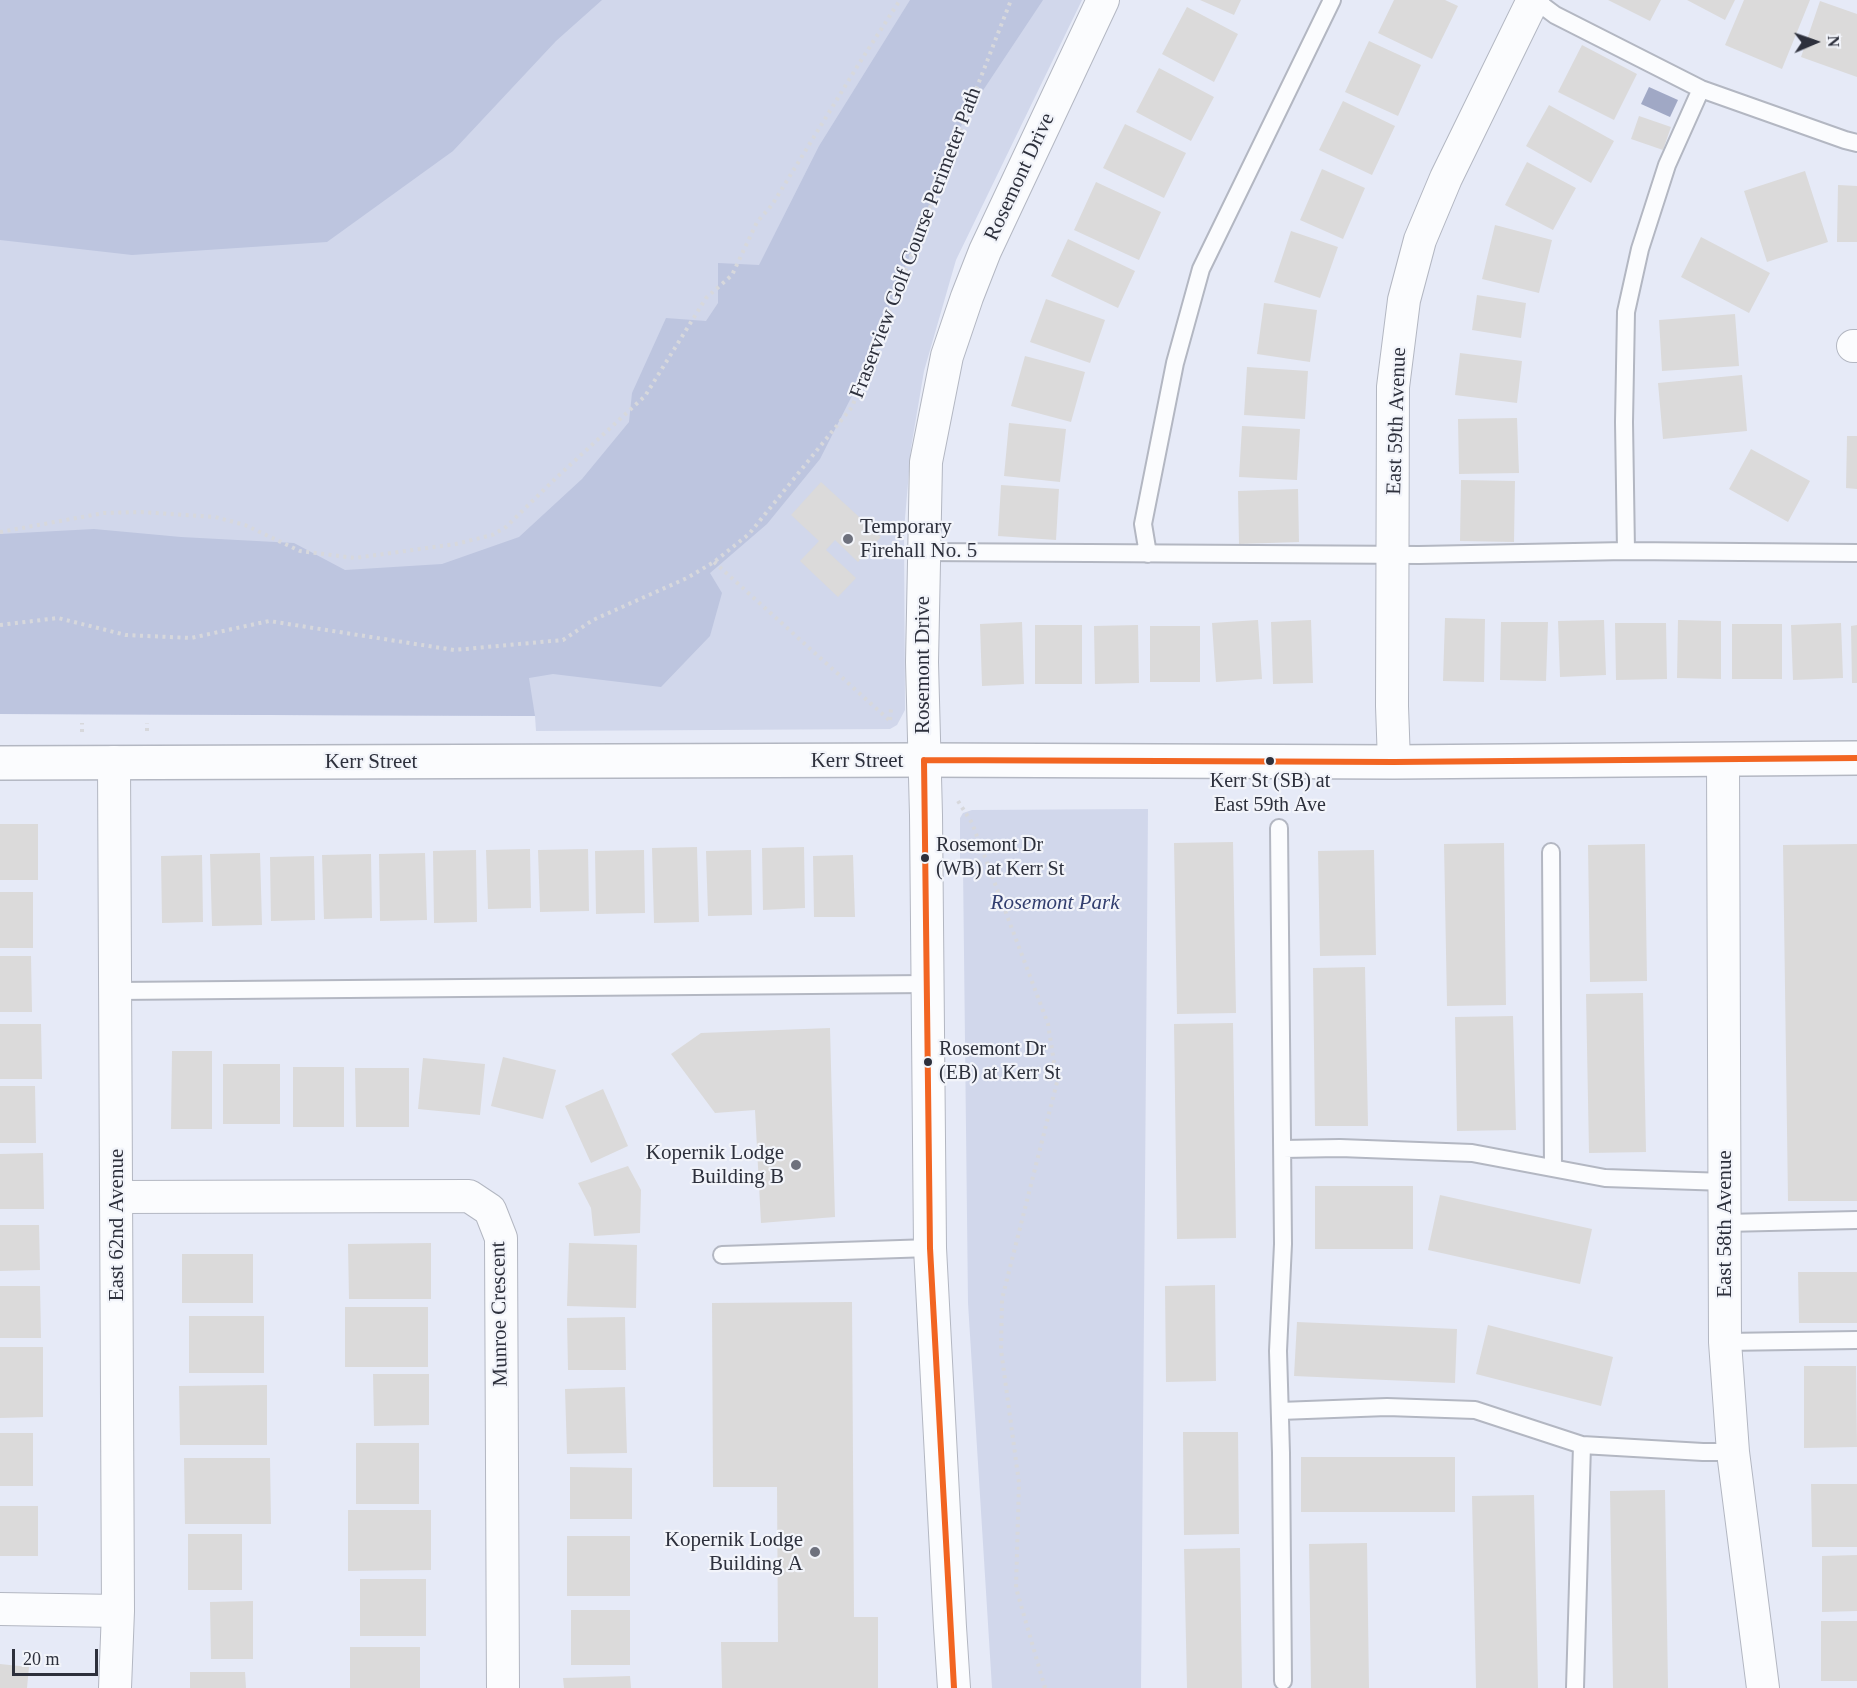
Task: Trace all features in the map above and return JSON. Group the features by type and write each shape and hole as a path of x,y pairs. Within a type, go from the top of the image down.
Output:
{"street":[{"name":"Rosemont Drive","path":"954,1688 930,1248 922,662 926,462 947,356 967,297 985,251 1103,0"},
{"name":"East 59th Avenue","path":"1394,762 1392,715 1393,387 1404,300 1420,240 1446,178 1534,0"},
{"name":"Kerr Street","path":"0,763 924,760 1394,762 1857,758"},
{"name":"East 58th Avenue","path":"1723,759 1725,1342 1733,1452 1763,1688"},
{"name":"East 62nd Avenue","path":"114,762 118,1611 115,1688"},
{"name":"Munroe Crescent","path":"117,1197 469,1197 490,1210 501,1238 503,1688"},
{"path":"0,1609 118,1611"}],"lane":[{"path":"1148,554 1143,524 1175,363 1202,269 1332,0"},
{"path":"1534,0 1556,15 1701,89 1857,143"},
{"path":"1626,551 1624,422 1626,312 1640,249 1667,165 1701,89"},
{"path":"923,552 1394,555 1626,551 1857,554"},
{"path":"1279,828 1283,1244 1278,1351 1283,1681"},
{"path":"1551,852 1553,1168"},
{"path":"116,991 927,984"},
{"path":"1282,1149 1340,1148 1472,1153 1605,1178 1726,1182"},
{"path":"1725,1223 1857,1221"},
{"path":"722,1256 930,1248"},
{"path":"1725,1342 1857,1340"},
{"path":"1280,1411 1387,1407 1475,1410 1582,1445 1733,1452"},
{"path":"1575,1688 1582,1445"}],"path":[{"path":"0,532 104,513 141,512 215,517 245,525 300,551 355,558 456,544 492,536 506,527 645,396 706,298 732,275 757,222 772,205 900,0"},
{"name":"Fraserview Golf Course Perimeter Path","path":"0,625 58,618 126,635 191,638 269,621 454,650 563,640 593,620 687,578 714,562 749,534 852,407 1011,0"},
{"path":"714,562 890,720"},
{"path":"82,723 82,733"},
{"path":"147,723 147,731"},
{"path":"958,801 972,823 1048,1024 1058,1082 1002,1299 1001,1350 1019,1484 1016,1588 1045,1688"}],"green space":[{"path":"0,0 1082,0 956,260 924,371 911,448 904,530 905,710 897,725 890,729 536,731 535,716 0,714"},
{"name":"Rosemont Park","path":"1148,809 1141,1688 992,1688 968,1303 963,866 960,865 960,818 963,813 972,810"}],"shaded area":[{"path":"0,0 602,0 556,41 453,151 327,242 132,255 0,240"},
{"path":"910,0 1043,0 964,119 862,376 820,459 767,524 710,573 722,593 710,636 661,687 553,674 529,678 535,716 0,714 0,534 94,529 181,537 294,543 345,570 442,564 519,537 582,479 629,422 632,393 666,318 706,321 718,303 718,263 759,265 819,146"},
{"path":"1649,87 1678,100 1670,117 1641,104"}],"building":[{"path":"1200,0 1241,0 1234,15"},
{"path":"1394,0 1445,0 1458,6 1432,59 1378,33"},
{"path":"1608,0 1661,0 1650,21"},
{"path":"1687,0 1735,0 1725,20"},
{"path":"1744,0 1810,0 1782,69 1725,45"},
{"path":"1820,1 1857,14 1857,77 1801,57"},
{"path":"1187,7 1238,34 1214,82 1162,54"},
{"path":"1369,41 1421,65 1398,116 1345,92"},
{"path":"1582,45 1637,74 1614,120 1558,92"},
{"path":"1159,68 1214,97 1191,141 1136,112"},
{"path":"1343,101 1395,126 1372,175 1319,150"},
{"path":"1549,105 1614,141 1591,183 1526,146"},
{"path":"1639,116 1671,127 1663,150 1631,139"},
{"path":"1125,124 1186,153 1164,198 1103,168"},
{"path":"1527,162 1576,188 1553,230 1505,205"},
{"path":"1322,169 1365,188 1343,239 1300,220"},
{"path":"1805,171 1828,242 1767,262 1744,191"},
{"path":"1096,182 1161,212 1139,260 1074,230"},
{"path":"1838,185 1857,186 1857,242 1837,242"},
{"path":"1495,225 1552,240 1539,293 1482,279"},
{"path":"1291,231 1338,247 1320,298 1274,282"},
{"path":"1701,237 1770,273 1749,313 1681,277"},
{"path":"1068,239 1135,271 1118,308 1051,276"},
{"path":"1477,295 1526,303 1521,338 1472,330"},
{"path":"1046,299 1105,320 1090,363 1030,342"},
{"path":"1264,303 1317,310 1310,362 1257,354"},
{"path":"1735,314 1739,366 1662,371 1659,320"},
{"path":"1460,353 1522,361 1517,403 1455,395"},
{"path":"1025,356 1085,372 1071,422 1011,406"},
{"path":"1247,367 1308,371 1305,419 1244,415"},
{"path":"1742,375 1747,431 1663,439 1658,383"},
{"path":"1517,418 1519,473 1459,474 1458,419"},
{"path":"1009,423 1066,429 1060,482 1004,476"},
{"path":"1242,426 1300,429 1297,480 1239,477"},
{"path":"1847,436 1857,436 1857,489 1846,488"},
{"path":"1751,449 1810,481 1788,522 1729,489"},
{"path":"1461,480 1515,481 1514,542 1460,541"},
{"name":"Temporary Firehall No. 5","path":"821,482 881,537 858,562 835,540 826,550 856,578 838,597 800,561 819,541 791,515"},
{"path":"1001,485 1059,489 1056,540 998,536"},
{"path":"1298,489 1299,542 1239,544 1238,491"},
{"path":"1445,618 1485,619 1484,682 1443,681"},
{"path":"1258,620 1262,679 1216,682 1212,623"},
{"path":"1311,620 1313,683 1273,684 1271,622"},
{"path":"1604,620 1606,675 1560,677 1558,621"},
{"path":"1678,620 1721,621 1721,679 1677,678"},
{"path":"1022,622 1024,684 982,686 980,624"},
{"path":"1501,622 1548,622 1546,681 1500,680"},
{"path":"1615,623 1666,623 1667,679 1616,680"},
{"path":"1841,623 1843,678 1793,680 1791,625"},
{"path":"1732,624 1782,624 1782,679 1732,679"},
{"path":"1035,625 1082,625 1082,684 1035,684"},
{"path":"1138,625 1139,683 1095,684 1094,626"},
{"path":"1857,625 1857,683 1852,683 1851,626"},
{"path":"1150,626 1200,626 1200,682 1150,682"},
{"path":"0,824 38,824 38,880 0,880"},
{"path":"1233,842 1236,1013 1177,1014 1174,843"},
{"path":"1504,843 1506,1005 1447,1006 1444,844"},
{"path":"1645,844 1647,981 1590,982 1588,845"},
{"path":"1857,844 1857,1201 1788,1201 1783,845"},
{"path":"697,847 699,922 654,923 652,848"},
{"path":"804,847 805,908 763,910 762,848"},
{"path":"530,849 531,908 488,909 486,850"},
{"path":"588,849 589,911 540,912 538,850"},
{"path":"476,850 477,922 434,923 433,851"},
{"path":"644,850 645,913 596,914 595,851"},
{"path":"751,850 752,915 708,916 706,851"},
{"path":"1374,850 1376,955 1320,956 1318,851"},
{"path":"260,853 262,925 212,926 210,854"},
{"path":"425,853 427,920 380,921 379,854"},
{"path":"371,854 372,918 324,919 322,855"},
{"path":"202,855 203,922 162,923 161,856"},
{"path":"853,855 855,917 814,917 813,856"},
{"path":"314,856 315,920 271,921 270,857"},
{"path":"0,892 33,892 33,948 0,948"},
{"path":"0,956 31,956 32,1012 0,1012"},
{"path":"1365,967 1368,1126 1315,1126 1313,968"},
{"path":"1643,993 1646,1152 1589,1153 1586,994"},
{"path":"1513,1016 1516,1130 1457,1131 1455,1017"},
{"path":"1233,1023 1236,1238 1177,1239 1174,1024"},
{"path":"0,1024 41,1024 42,1079 0,1079"},
{"name":"Kopernik Lodge Building B","path":"830,1028 835,1217 761,1223 755,1110 715,1113 671,1054 701,1033"},
{"path":"172,1051 212,1051 212,1129 171,1129"},
{"path":"503,1057 556,1070 543,1119 491,1106"},
{"path":"423,1058 485,1064 480,1115 418,1109"},
{"path":"223,1064 280,1064 280,1124 223,1124"},
{"path":"293,1067 344,1067 344,1127 293,1127"},
{"path":"355,1068 409,1068 409,1127 356,1127"},
{"path":"0,1086 35,1086 36,1143 0,1143"},
{"path":"603,1089 628,1146 591,1163 565,1106"},
{"path":"43,1153 44,1209 0,1209 0,1154"},
{"path":"628,1166 641,1190 640,1233 594,1236 591,1208 578,1183"},
{"path":"1315,1186 1413,1186 1413,1249 1315,1249"},
{"path":"1440,1195 1592,1229 1580,1284 1428,1250"},
{"path":"0,1225 39,1225 40,1270 0,1271"},
{"path":"431,1243 431,1299 349,1299 348,1244"},
{"path":"569,1243 637,1245 636,1308 567,1306"},
{"path":"182,1254 253,1254 253,1303 182,1303"},
{"path":"1798,1272 1857,1272 1857,1323 1799,1323"},
{"path":"1215,1285 1216,1381 1166,1382 1165,1286"},
{"path":"0,1286 40,1286 41,1338 0,1338"},
{"name":"Kopernik Lodge Building A","path":"852,1302 854,1617 878,1617 878,1688 722,1688 721,1642 778,1642 777,1487 713,1487 712,1303"},
{"path":"345,1307 428,1307 428,1367 345,1367"},
{"path":"189,1316 264,1316 264,1373 189,1373"},
{"path":"625,1317 626,1370 568,1370 567,1318"},
{"path":"1297,1322 1457,1329 1455,1383 1294,1376"},
{"path":"1488,1325 1613,1357 1601,1406 1476,1374"},
{"path":"0,1347 43,1347 43,1417 0,1418"},
{"path":"1804,1366 1856,1366 1857,1447 1804,1448"},
{"path":"373,1374 429,1374 429,1425 374,1426"},
{"path":"267,1385 267,1445 180,1445 179,1386"},
{"path":"625,1387 627,1453 567,1454 565,1389"},
{"path":"1183,1432 1238,1432 1239,1534 1184,1535"},
{"path":"0,1433 33,1433 33,1486 0,1486"},
{"path":"356,1443 419,1443 419,1504 356,1504"},
{"path":"1301,1457 1455,1457 1455,1512 1301,1512"},
{"path":"184,1458 270,1458 271,1524 185,1524"},
{"path":"570,1467 632,1468 632,1519 570,1519"},
{"path":"1811,1484 1857,1484 1857,1547 1812,1547"},
{"path":"1665,1490 1668,1688 1613,1688 1610,1491"},
{"path":"1534,1495 1538,1688 1476,1688 1472,1496"},
{"path":"0,1506 38,1506 38,1556 0,1556"},
{"path":"348,1510 431,1510 431,1570 348,1571"},
{"path":"188,1534 242,1534 242,1590 188,1590"},
{"path":"567,1536 630,1536 630,1596 567,1596"},
{"path":"1367,1543 1369,1688 1311,1688 1309,1544"},
{"path":"1240,1548 1242,1688 1187,1688 1184,1549"},
{"path":"1857,1555 1857,1611 1822,1612 1822,1556"},
{"path":"360,1579 426,1579 426,1636 360,1636"},
{"path":"253,1601 253,1659 211,1659 210,1602"},
{"path":"571,1610 630,1610 630,1665 571,1665"},
{"path":"1821,1621 1857,1621 1857,1681 1821,1681"},
{"path":"350,1647 420,1647 420,1688 350,1688"},
{"path":"0,1664 29,1667 27,1688 0,1688"},
{"path":"190,1672 245,1672 246,1688 190,1688"},
{"path":"630,1676 631,1688 564,1688 563,1678"}],"transit line":[{"path":"924,760 1394,762 1857,758"},
{"path":"924,760 930,1248 954,1688"}],"place":[{"name":"Temporary Firehall No. 5","path":"848,539"},
{"name":"Kerr St (SB) at East 59th Ave","path":"1270,761"},
{"name":"Rosemont Dr (WB) at Kerr St","path":"925,858"},
{"name":"Rosemont Dr (EB) at Kerr St","path":"928,1062"},
{"name":"Kopernik Lodge Building B","path":"796,1165"},
{"name":"Kopernik Lodge Building A","path":"815,1552"}]}
